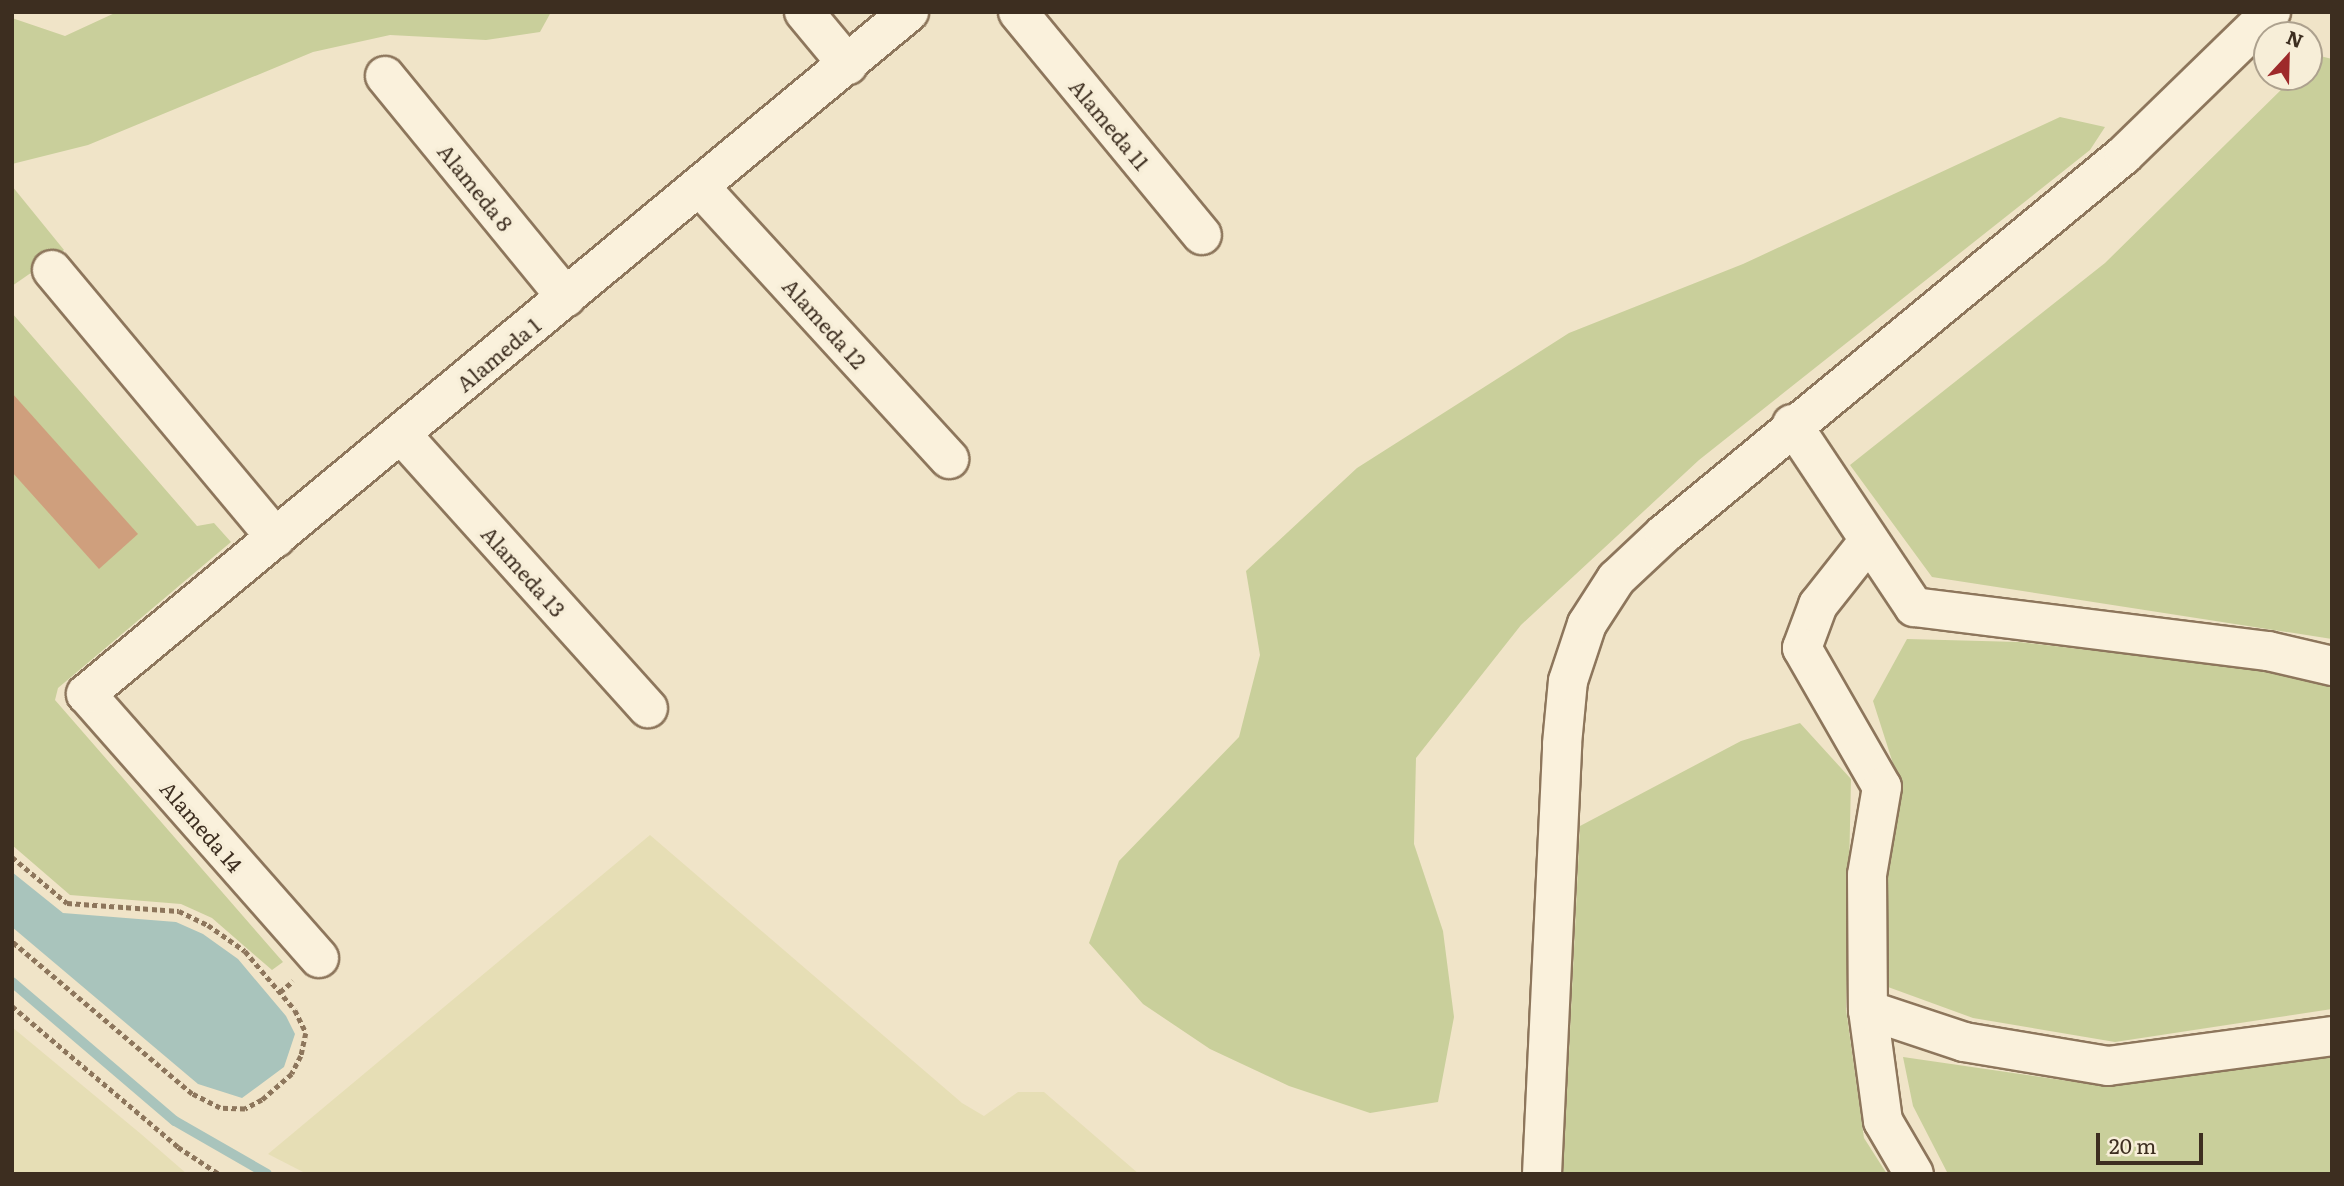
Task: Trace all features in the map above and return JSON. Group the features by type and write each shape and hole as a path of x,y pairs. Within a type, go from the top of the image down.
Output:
{"street":[{"path":"804,12 848,65"},
{"name":"Alameda 1","path":"86,694 909,12"},
{"name":"Alameda 11","path":"1018,12 1202,235"},
{"path":"1542,1174 1567,681 1587,624 1616,579 1792,424 2123,155 2271,12"},
{"name":"Alameda 8","path":"385,76 566,297"},
{"name":"Alameda 12","path":"701,187 948,459"},
{"path":"52,271 275,538"},
{"path":"1792,424 1867,543 1914,607 2268,651 2332,666"},
{"name":"Alameda 13","path":"401,434 648,708"},
{"path":"1867,543 1818,604 1802,648 1882,788 1867,875 1868,1010 1883,1121 1914,1174"},
{"name":"Alameda 14","path":"86,694 319,958"},
{"path":"1868,1010 1964,1042 2108,1066 2332,1036"}],"path":[{"path":"12,857 67,903 179,911 208,925 245,951 295,1010 306,1032 301,1056 292,1074 262,1100 245,1109 219,1108 192,1094 12,942"},
{"path":"12,1006 178,1147 219,1174"}],"shaded area":[{"path":"650,835 962,1103 984,1116 1018,1092 1044,1092 1139,1174 307,1174 268,1154"},
{"path":"12,1027 141,1134 187,1174 12,1174"}],"green space":[{"path":"117,12 551,12 540,32 486,40 390,35 313,52 88,145 12,164 12,18 65,36"},
{"path":"2323,57 2332,59 2332,639 1932,577 1850,465 2105,263 2280,91 2323,91"},
{"path":"2060,117 2105,127 2090,150 1699,460 1521,625 1416,758 1414,844 1443,931 1454,1017 1438,1102 1370,1113 1289,1086 1210,1049 1143,1004 1089,943 1119,861 1239,737 1260,655 1246,571 1357,468 1569,333 1743,264"},
{"path":"12,186 64,250 12,286"},
{"path":"12,313 197,526 214,523 231,542 58,688 55,700 283,962 272,970 212,918 181,904 70,895 12,845"},
{"path":"1907,639 2019,642 2262,670 2332,687 2332,1009 2115,1042 1973,1018 1888,987 1887,878 1897,776 1873,701"},
{"path":"1800,723 1851,779 1846,1009 1864,1138 1887,1174 1563,1174 1580,826 1741,741"},
{"path":"1903,1057 2103,1086 2332,1057 2332,1174 1948,1174 1913,1106"}],"water":[{"path":"12,872 63,913 176,922 203,934 238,959 286,1016 295,1034 284,1067 242,1098 198,1084 12,927"}],"building":[{"path":"12,393 138,534 99,569 12,472"}],"waterway":[{"path":"12,982 175,1121 267,1174"}]}
